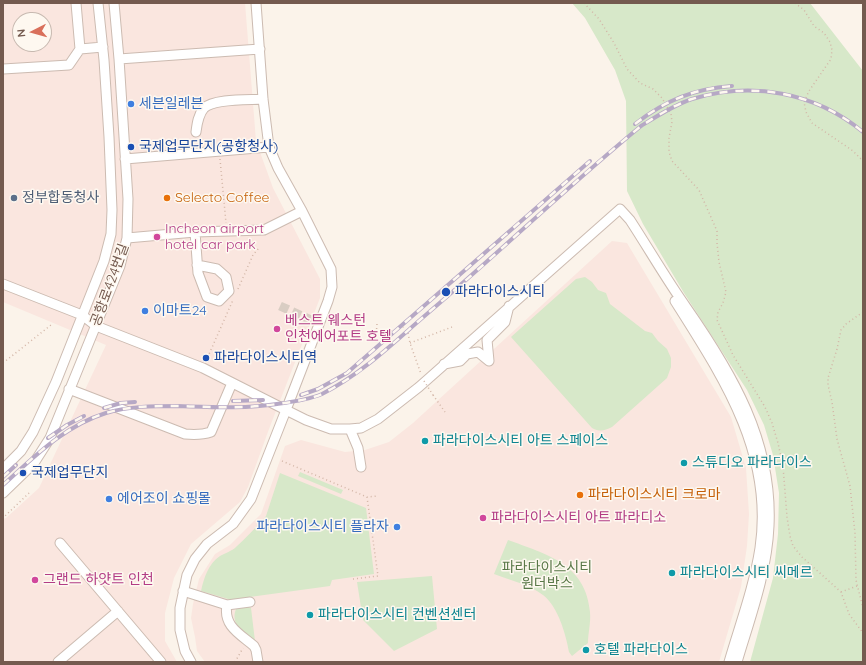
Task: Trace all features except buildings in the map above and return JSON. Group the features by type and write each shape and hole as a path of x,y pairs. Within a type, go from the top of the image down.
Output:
{"street":[{"path":"3,69 69,65 80,49 76,3"},
{"name":"공항로424번길","path":"3,469 21,451 33,432 56,382 104,261 111,234 112,210 109,137 103,47 98,3"},
{"name":"공항로424번길","path":"8,488 34,463 50,438 120,266 127,238 128,199 114,3"},
{"path":"191,662 185,651 180,630 180,608 187,575 195,559 207,544 233,524 251,499 328,301 332,287 331,269 302,211 278,168 269,147 256,3"},
{"path":"80,49 103,47"},
{"path":"119,59 260,49"},
{"path":"196,132 198,120 204,108 216,102 264,99"},
{"path":"125,159 269,147"},
{"path":"3,284 82,315 96,326 203,368 306,420 331,428 361,428 378,419 419,387 620,209"},
{"path":"620,209 626,224 678,305 732,397 750,438 757,466 761,492 762,524 760,548 752,584 729,662"},
{"path":"620,209 630,220 695,319 740,395 754,426 763,458 769,497 767,549 759,586 737,662"},
{"path":"127,238 195,232 264,230 302,211"},
{"path":"195,232 197,265"},
{"path":"444,364 460,362 467,354 478,352 489,361 487,340 505,322 509,306"},
{"path":"70,389 185,434 195,435 211,432 232,383"},
{"path":"350,429 358,448 361,468"},
{"path":"60,543 162,662"},
{"path":"183,591 227,605 250,602"},
{"path":"227,605 226,617 228,623 254,646 258,662"},
{"path":"58,662 118,611"}],"path":[{"path":"584,3 598,19 614,43 627,69 640,83 653,89 662,98 671,114 672,122 669,138 669,152 672,161 699,190 717,231 719,262 726,292 723,303 718,312 717,320 733,355 765,407 778,443 783,466 787,517 793,546 802,557 841,592 849,614 863,632"},
{"path":"795,3 804,10 814,26 824,33 830,42 832,50 831,59 808,91 804,102 806,112 812,123 853,151 863,161"},
{"path":"219,150 227,231"},
{"path":"237,290 253,255 259,248"},
{"path":"203,368 234,297"},
{"path":"863,312 846,324 841,330 828,378 837,439 850,486 853,504 857,586 863,608"},
{"path":"377,324 376,336 406,326"},
{"path":"3,363 51,325"},
{"path":"410,343 452,327"},
{"path":"408,333 410,343 422,375"},
{"path":"424,381 445,412"},
{"path":"282,461 368,497 377,496"},
{"path":"3,515 4,517 29,493"},
{"path":"354,579 378,576 368,497"},
{"path":"841,592 857,586"},
{"path":"235,662 239,653 245,646"}],"shaded area":[{"path":"3,3 245,3 256,141 273,188 320,279 320,298 248,487 240,502 191,544 174,578 165,613 165,641 177,662 3,662 3,519 39,488 106,345 3,302"},
{"path":"612,241 627,243 731,417 746,468 749,514 747,546 741,587 719,662 205,662 197,651 191,618 199,579 215,554 230,545 261,514 285,446 301,440 345,452 365,450 389,442 413,423"}],"green space":[{"path":"572,3 810,3 863,71 863,662 750,662 773,578 778,534 779,493 773,455 764,425 747,390 684,293 643,224 627,191 626,101 615,70 585,18"},
{"path":"585,277 592,282 598,290 606,293 610,304 645,331 652,333 667,349 671,358 671,367 667,378 612,427 602,430 592,428 511,337 576,279"},
{"path":"300,472 343,490 341,494 298,476"},
{"path":"280,473 366,508 374,574 332,580 330,586 235,599 228,599 201,591 205,576 212,563 220,556 236,547 266,516"},
{"name":"파라다이스시티 원더박스","path":"508,540 550,556 562,563 581,582 587,596 590,612 588,643 572,656 569,652 566,637 557,613 548,600 532,588 494,574"},
{"path":"432,576 437,629 394,651 363,620 357,582"},
{"path":"251,608 255,641 252,641 241,631 235,619 236,609"}],"tunnel":[{"path":"280,306 320,324"}],"railway":[{"path":"635,124 658,108 680,97 705,90 732,86"},
{"path":"3,485 50,443 77,426 106,413 151,406 265,406 311,398 337,386 351,377 390,346 641,126 685,101 715,94 737,91 760,91 782,94 804,99 824,107 844,118 863,132"},
{"path":"301,395 318,389 347,373 590,161"},
{"path":"233,401 263,400"},
{"path":"104,408 121,403 135,402"},
{"path":"48,438 84,416"},
{"path":"3,477 16,465"}],"place":[{"name":"세븐일레븐","path":"131,104"},
{"name":"국제업무단지(공항청사)","path":"131,147"},
{"name":"정부합동청사","path":"14,198"},
{"name":"Selecto Coffee","path":"167,198"},
{"name":"Incheon airport hotel car park","path":"157,237"},
{"name":"파라다이스시티","path":"446,292"},
{"name":"이마트24","path":"145,311"},
{"name":"베스트 웨스턴 인천에어포트 호텔","path":"277,329"},
{"name":"파라다이스시티역","path":"206,358"},
{"name":"파라다이스시티 아트 스페이스","path":"425,441"},
{"name":"스튜디오 파라다이스","path":"684,463"},
{"name":"국제업무단지","path":"23,473"},
{"name":"파라다이스시티 크로마","path":"580,495"},
{"name":"에어조이 쇼핑몰","path":"109,499"},
{"name":"파라다이스시티 아트 파라디소","path":"483,518"},
{"name":"파라다이스시티 플라자","path":"397,527"},
{"name":"파라다이스시티 씨메르","path":"672,573"},
{"name":"그랜드 하얏트 인천","path":"35,580"},
{"name":"파라다이스시티 컨벤션센터","path":"310,615"},
{"name":"호텔 파라다이스","path":"586,650"}]}
